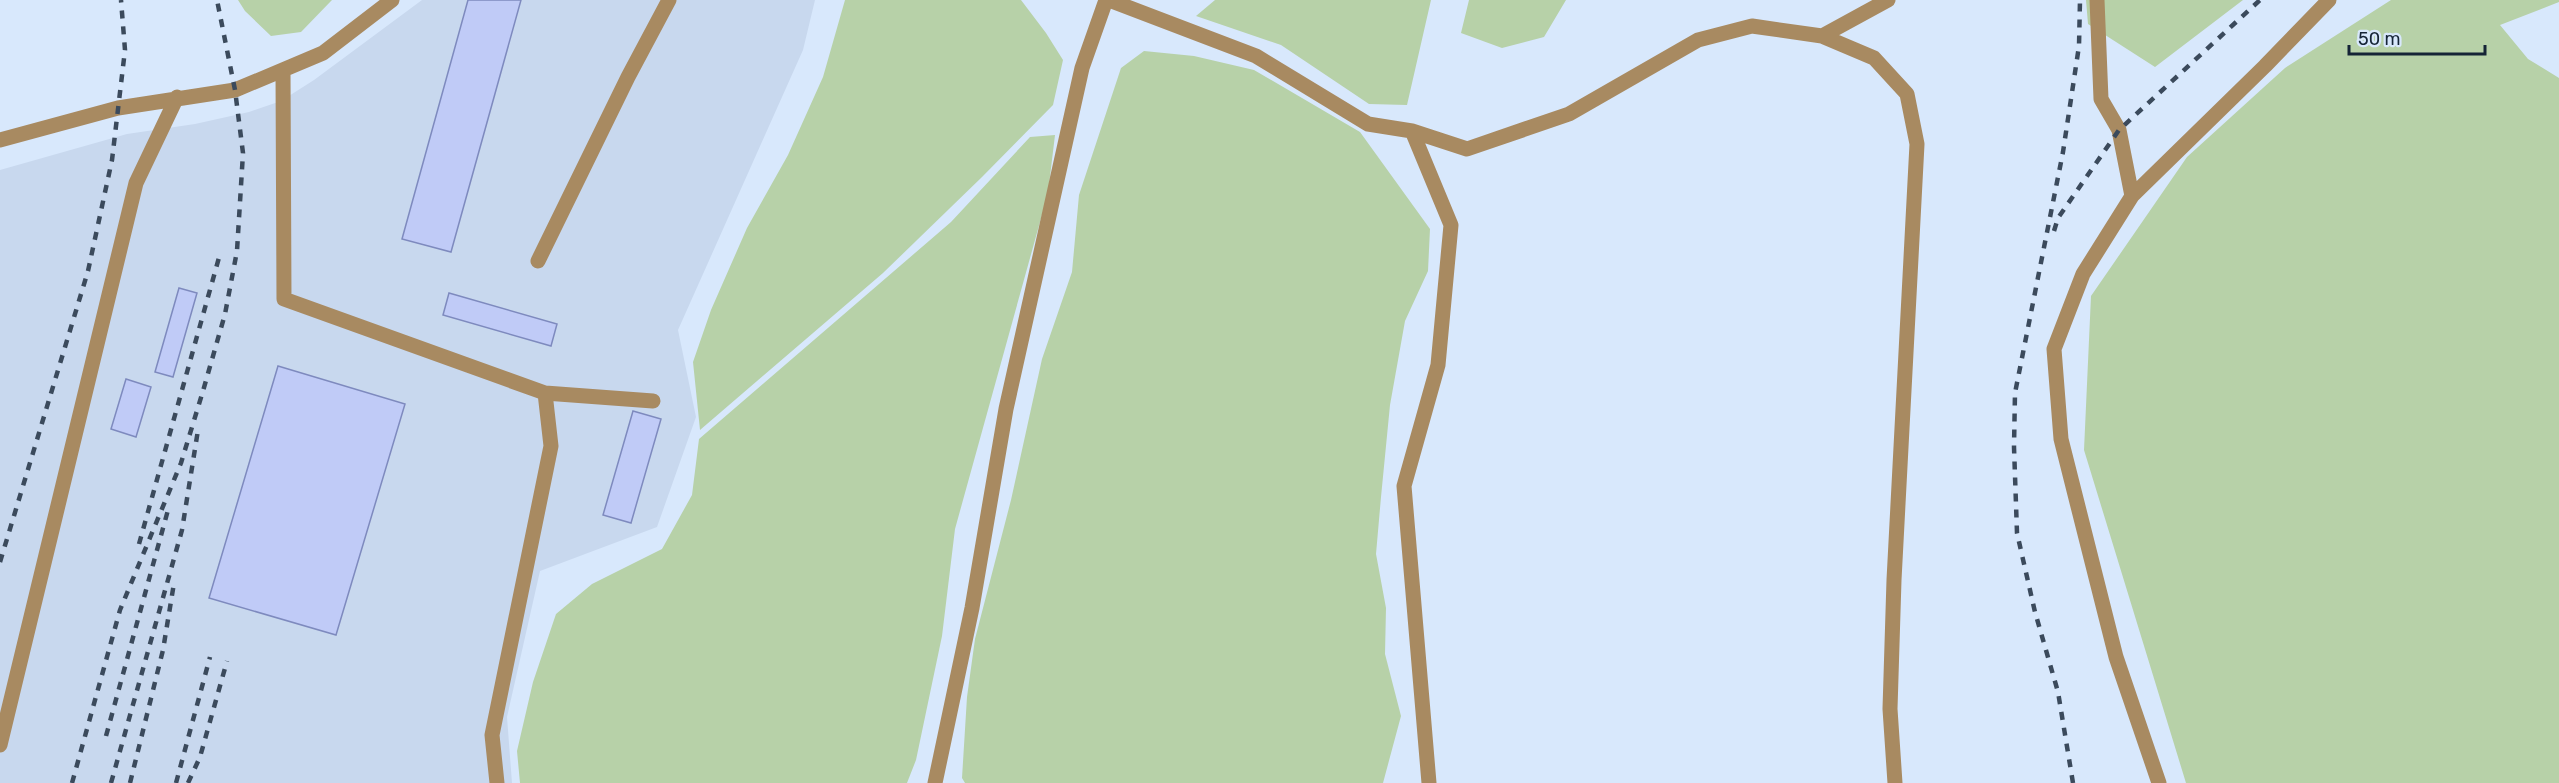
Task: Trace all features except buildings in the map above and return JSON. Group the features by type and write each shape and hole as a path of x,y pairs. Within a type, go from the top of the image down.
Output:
{"street":[{"path":"0,140 118,108 177,97 235,90 323,52 392,0"},
{"path":"538,261 628,76 669,0"},
{"path":"935,783 972,608 1006,409 1082,68 1108,0 1256,56 1368,124 1412,131 1467,149 1569,114 1698,40 1752,26 1822,36 1874,58 1907,94 1917,144 1894,580 1890,710 1895,783"},
{"path":"1822,36 1888,0"},
{"path":"2097,0 2101,99 2120,130 2132,196"},
{"path":"2159,783 2116,657 2061,439 2054,349 2084,273 2132,196 2329,0"},
{"path":"283,70 284,299 546,393 653,401"},
{"path":"0,745 136,183 177,97"},
{"path":"1412,131 1450,225 1438,364 1404,486 1429,783"},
{"path":"496,783 492,735 551,446 546,393"}],"shaded area":[{"path":"422,0 815,0 803,50 678,330 696,417 657,527 540,571 507,717 512,783 0,783 0,170 127,134 195,124 249,112 281,101 314,80"}],"green space":[{"path":"238,0 332,0 301,32 271,36 245,11"},
{"path":"845,0 1021,0 1063,60 1053,105 883,273 700,430 693,362 711,310 747,228 788,155 823,77"},
{"path":"1215,0 1431,0 1407,105 1369,104 1281,45 1196,16"},
{"path":"1469,0 1566,0 1544,37 1502,48 1461,33"},
{"path":"2086,0 2243,0 2155,67 2088,24"},
{"path":"2391,0 2559,0 2559,2 2500,25 2528,59 2559,78 2559,783 2186,783 2084,450 2091,296 2187,157 2285,68"},
{"path":"1144,51 1194,56 1254,70 1360,132 1430,229 1428,271 1405,321 1390,405 1376,554 1386,608 1385,654 1401,716 1383,783 965,783 962,778 967,697 975,639 1011,500 1042,359 1072,272 1079,195 1121,68"},
{"path":"1055,135 1048,193 955,529 942,636 916,760 907,783 520,783 517,751 533,682 556,614 592,584 662,549 692,495 699,439 951,222 1030,137"}],"railway":[{"path":"0,562 88,271 112,160 125,50 121,0"},
{"path":"72,783 120,610 181,463 225,314 237,251 243,153 235,90 217,0"},
{"path":"2073,783 2058,692 2035,612 2017,533 2014,447 2015,393 2063,152 2079,46 2080,0"},
{"path":"2054,231 2058,218 2119,130 2260,0"},
{"path":"139,544 220,254"},
{"path":"111,783 182,530 198,430"},
{"path":"106,736 168,510"},
{"path":"130,783 163,650 174,583"},
{"path":"176,783 210,657"},
{"path":"188,783 200,757 227,661"}]}
